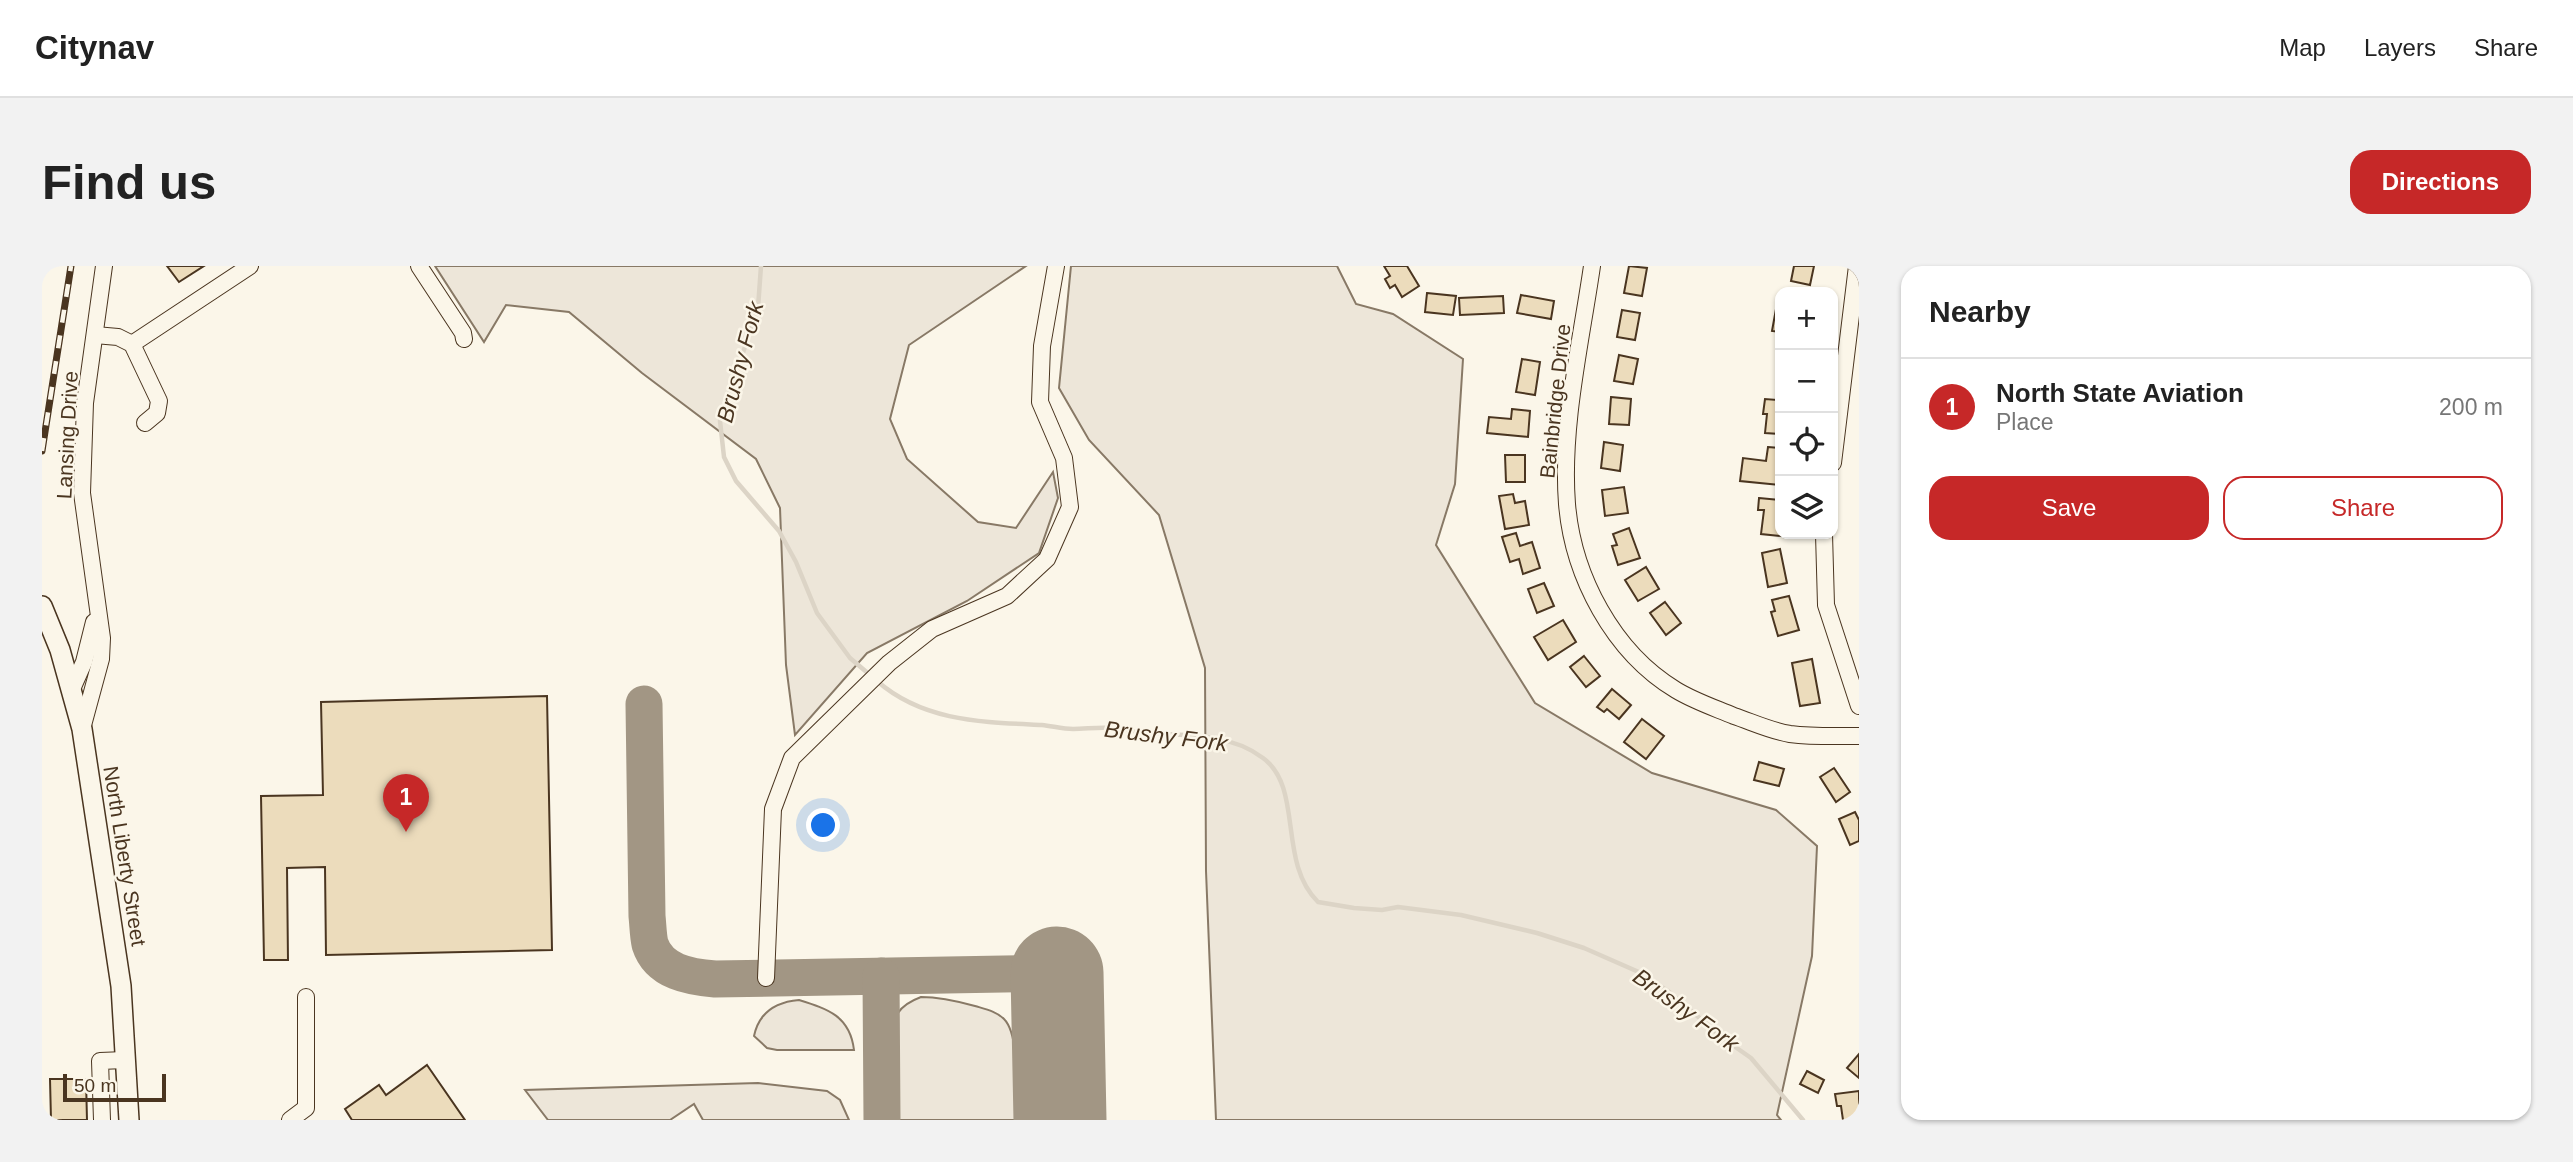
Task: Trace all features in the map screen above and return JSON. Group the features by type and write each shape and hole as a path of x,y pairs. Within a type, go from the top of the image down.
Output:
{"main road":[{"name":"North Liberty Street","path":"42,606 60,650 82,729 117,954 129,1120"}],"street":[{"name":"Lansing Drive","path":"82,729 101,659 102,638 82,492 85,403 104,266"},
{"path":"132,344 250,266"},
{"path":"419,266 463,333 464,340"},
{"path":"766,978 773,809 792,758 889,663 932,629 1007,596 1047,559 1070,507 1064,458 1040,402 1042,346 1056,266"},
{"name":"Bainbridge Drive","path":"1592,266 1571,410 1566,472 1567,503 1578,558 1604,616 1624,644 1657,677 1705,705 1788,734 1859,736"},
{"path":"1838,422 1857,266"},
{"path":"95,335 118,337 132,344 159,401 157,413 145,423"},
{"path":"1824,539 1826,605 1859,706"},
{"name":"Lansing Drive","path":"72,689 88,651 97,606"},
{"path":"290,1120 306,1108 306,997"},
{"path":"102,1120 100,1061 125,1060"}],"shaded area":[{"path":"435,266 1026,266 909,345 890,419 907,459 978,522 1016,528 1053,472 1058,498 1039,553 967,601 867,653 795,735 786,665 780,508 756,459 642,373 569,312 506,305 484,342"},
{"path":"1071,266 1337,266 1356,304 1393,314 1463,359 1455,484 1436,545 1535,703 1652,773 1776,810 1817,846 1812,956 1777,1115 1781,1120 1216,1120 1206,871 1205,668 1159,515 1089,440 1059,388"},
{"path":"921,997 968,1004 998,1014 1004,1019 1013,1039 1015,1052 1016,1120 892,1120 891,1049 895,1022 903,1008"},
{"path":"799,1000 836,1016 848,1029 854,1050 777,1050 767,1048 754,1036 760,1021 770,1010 783,1003"},
{"path":"758,1083 827,1091 840,1100 849,1120 703,1120 694,1104 670,1120 548,1120 525,1090"}],"building":[{"path":"167,266 204,266 179,282"},
{"path":"1384,266 1407,266 1419,286 1402,297 1395,285 1390,288 1385,279 1390,276"},
{"path":"1629,266 1647,268 1642,296 1624,293"},
{"path":"1794,266 1814,266 1810,285 1791,281"},
{"path":"1427,293 1456,296 1453,315 1425,312"},
{"path":"1521,295 1554,301 1551,319 1517,313"},
{"path":"1503,296 1504,313 1460,315 1459,298"},
{"path":"1622,310 1640,313 1635,340 1617,337"},
{"path":"1619,355 1638,359 1633,384 1614,381"},
{"path":"1522,359 1540,362 1535,395 1516,392"},
{"path":"1611,397 1631,399 1629,425 1609,424"},
{"path":"1765,399 1775,400 1775,434 1765,433"},
{"path":"1512,409 1530,411 1528,437 1487,433 1489,417 1511,419"},
{"path":"1604,442 1623,445 1620,471 1601,468"},
{"path":"1768,447 1775,448 1775,484 1740,481 1743,458 1766,461"},
{"path":"1505,455 1525,455 1525,482 1506,482"},
{"path":"1624,487 1628,513 1605,516 1602,490"},
{"path":"1513,494 1515,503 1525,501 1529,525 1505,529 1499,496"},
{"path":"1759,498 1775,500 1775,535 1761,534 1764,510 1758,510"},
{"path":"1629,528 1640,558 1618,565 1612,546 1617,545 1613,534"},
{"path":"1516,533 1520,546 1532,542 1540,568 1523,574 1519,559 1510,562 1502,537"},
{"path":"1780,549 1787,583 1768,587 1762,553"},
{"path":"1646,567 1659,589 1638,601 1625,580"},
{"path":"1544,583 1554,606 1537,613 1528,589"},
{"path":"1789,596 1799,630 1778,636 1771,612 1775,611 1772,600"},
{"path":"1665,602 1681,623 1666,635 1650,613"},
{"path":"1563,620 1576,642 1548,660 1534,637"},
{"path":"1584,656 1600,676 1586,687 1570,667"},
{"path":"1812,659 1820,703 1800,706 1792,663"},
{"path":"1612,689 1631,705 1619,719 1607,709 1604,712 1597,707"},
{"path":"547,696 552,950 326,955 325,867 287,868 288,960 264,960 261,796 323,795 321,702"},
{"path":"1642,719 1664,736 1646,759 1624,742"},
{"path":"1759,762 1784,769 1779,786 1754,780"},
{"path":"1834,768 1850,792 1836,802 1820,777"},
{"path":"1855,812 1859,820 1859,841 1850,845 1839,819"},
{"path":"1859,1054 1859,1078 1847,1068"},
{"path":"427,1065 465,1120 352,1120 345,1109 379,1085 386,1095"},
{"path":"1807,1071 1824,1080 1818,1093 1800,1084"},
{"path":"50,1079 86,1079 87,1120 51,1120"},
{"path":"1859,1091 1859,1120 1843,1120 1841,1106 1837,1106 1835,1094"}],"waterway":[{"name":"Brushy Fork","path":"761,266 758,308 720,421 724,457 736,481 779,531 796,562 817,613 850,658 870,675"},
{"name":"Brushy Fork","path":"877,681 914,705 976,721 1202,736 1240,745 1263,758 1275,771 1288,806 1298,867 1306,886 1318,902 1354,908 1382,910 1398,907 1461,915 1537,933 1584,948 1641,973 1668,991 1724,1039 1751,1058 1803,1120"}],"taxiway":[{"path":"644,704 648,934 654,953 668,967 696,977 715,979 1057,973"},
{"path":"881,976 882,1120"}],"runway":[{"path":"1057,973 1060,1120"}],"railway":[{"path":"42,451 71,266"}],"place":[{"name":"North State Aviation","path":"406,832"}]}
